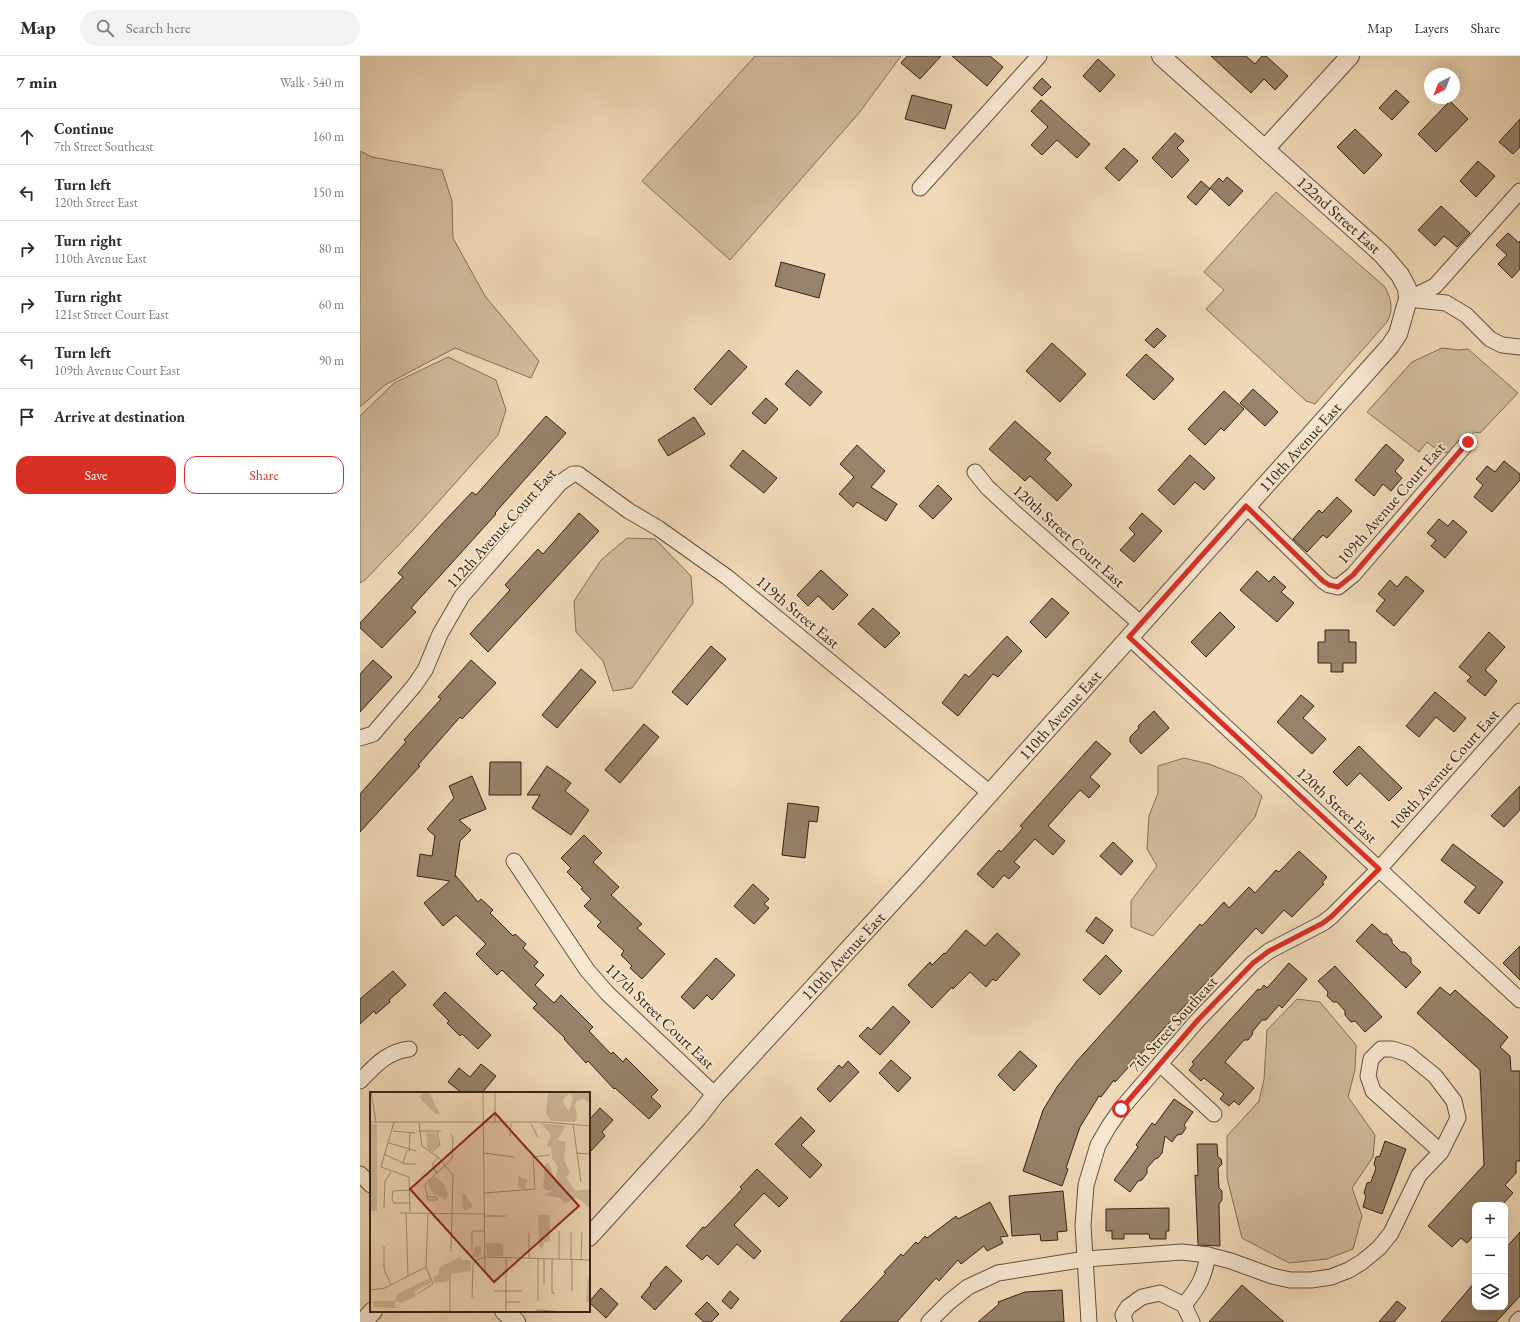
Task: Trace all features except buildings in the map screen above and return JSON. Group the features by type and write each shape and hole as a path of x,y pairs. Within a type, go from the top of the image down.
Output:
{"street":[{"path":"920,188 1039,56"},
{"name":"122nd Street East","path":"1161,56 1382,254 1400,275 1407,288 1408,299"},
{"path":"1265,149 1350,56"},
{"path":"1408,299 1436,286 1520,191"},
{"path":"1408,299 1446,303 1466,315 1490,339 1502,345 1520,347"},
{"name":"110th Avenue East","path":"590,1236 698,1117 715,1095 915,877 1246,506 1356,386 1390,346 1398,334 1408,299"},
{"name":"109th Avenue Court East","path":"1246,506 1323,581 1329,585 1338,587 1353,575 1468,442"},
{"name":"120th Street Court East","path":"974,472 987,487 1135,631"},
{"name":"112th Avenue Court East","path":"360,738 373,734 414,686 425,670 440,634 462,596 560,483 573,474"},
{"name":"119th Street East","path":"573,474 578,474 584,477 630,511 658,528 727,577 990,793"},
{"name":"120th Street East","path":"1135,631 1379,869 1520,1000"},
{"name":"108th Avenue Court East","path":"1379,869 1520,711"},
{"name":"117th Street Court East","path":"514,861 587,970 607,993 715,1095"},
{"name":"7th Street Southeast","path":"1089,1322 1083,1225 1086,1185 1098,1145 1108,1126 1197,1021 1253,963 1269,951 1323,923 1332,916 1379,869"},
{"path":"360,1082 378,1063 391,1053 409,1049"},
{"path":"929,1322 949,1302 968,1287 998,1273 1086,1259 1182,1252 1208,1255 1231,1261 1272,1276 1290,1280 1311,1280 1331,1276 1349,1270 1362,1262 1379,1248 1391,1233 1419,1175 1441,1152 1458,1118 1454,1101 1435,1076 1408,1054 1392,1049 1381,1049 1371,1059 1368,1076 1373,1091 1441,1152"},
{"path":"1160,1064 1214,1114"},
{"path":"360,1174 370,1183"},
{"path":"1184,1305 1198,1287 1205,1272 1208,1255"},
{"path":"1125,1322 1124,1315 1128,1307 1142,1297 1160,1293 1184,1305 1192,1322"},
{"path":"363,1322 372,1312"},
{"path":"1517,1322 1520,1319"}],"shaded area":[{"path":"755,56 901,56 859,113 730,260 642,181"},
{"path":"360,151 372,157 442,170 452,201 453,238 485,296 539,361 531,378 455,348 385,385 360,407"},
{"path":"1276,192 1384,286 1391,303 1387,322 1315,404 1306,401 1206,309 1224,290 1204,272"},
{"path":"1442,348 1459,350 1468,349 1518,393 1480,433 1474,432 1455,450 1450,452 1440,451 1427,442 1419,452 1367,412 1412,362"},
{"path":"448,357 496,380 506,410 498,435 415,528 365,580 360,583 360,416 394,383"},
{"path":"627,538 655,539 691,576 693,603 632,688 613,691 603,661 576,632 574,601 601,560"},
{"path":"1184,758 1209,764 1242,777 1262,796 1255,817 1153,936 1131,927 1131,901 1157,866 1147,849 1149,816 1158,793 1158,766"},
{"path":"1297,999 1320,1002 1356,1045 1355,1070 1348,1097 1375,1135 1373,1157 1352,1188 1362,1216 1353,1249 1327,1259 1289,1263 1242,1238 1227,1178 1227,1136 1259,1101 1264,1079 1267,1030"}],"route":[{"path":"1121,1109 1197,1021 1253,963 1269,951 1323,923 1332,916 1379,869 1129,637 1246,506 1323,581 1329,585 1338,587 1353,575 1468,442"}]}
